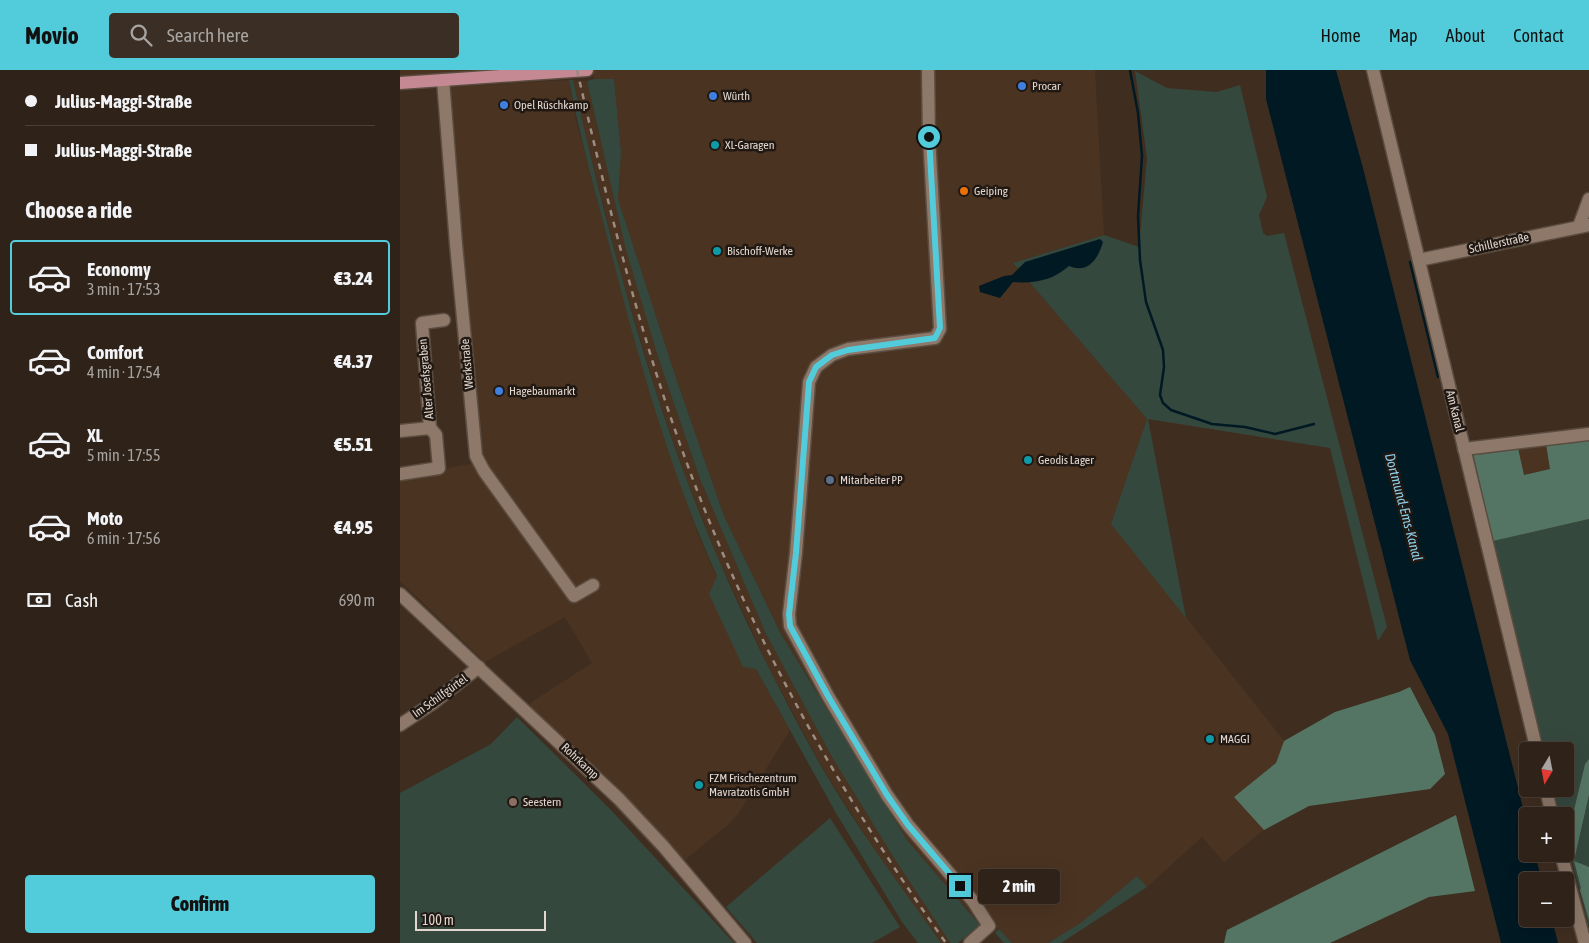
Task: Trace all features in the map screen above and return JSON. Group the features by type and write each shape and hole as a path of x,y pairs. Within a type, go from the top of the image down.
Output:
{"main road":[{"path":"400,83 522,72 588,70"}],"street":[{"path":"928,70 929,137 940,328 935,338 848,350 832,355 816,367 809,382 796,553 789,614 790,626 828,696 887,795 908,825 973,901 990,926 970,943"},
{"name":"Am Kanal","path":"1373,70 1535,742"},
{"name":"Werkstraße","path":"443,80 476,456 484,471 574,596 593,584"},
{"path":"1584,226 1589,199"},
{"name":"Schillerstraße","path":"1418,260 1584,226"},
{"name":"Alter Josefsgraben","path":"400,474 439,468 436,435 430,428 422,323 444,320"},
{"name":"Alter Josefsgraben","path":"400,431 430,428"},
{"path":"1464,449 1589,434"},
{"name":"Rohrkamp","path":"400,594 619,799 663,846 745,943"},
{"name":"Im Schilfgürtel","path":"403,718 432,703 479,667"},
{"path":"1563,862 1585,943"}],"shaded area":[{"path":"400,70 551,70 400,82"},
{"path":"592,70 1095,70 1104,235 1013,263 1147,419 1112,524 1284,741 1276,763 1234,797 1264,830 1224,862 1202,837 1147,887 1137,876 1082,922 1048,943 1012,943 999,929 980,925 907,840 781,634 724,516 676,378 618,199 621,152 614,79 594,79"},
{"path":"569,80 576,120 625,305 662,432 698,534 756,669 790,730 740,811 730,823 681,863 526,709 533,701 592,663 565,617 485,662 400,581 400,477 481,462 460,228 451,87"},
{"path":"573,80 587,81 599,134 659,360 700,479 766,634 832,757 894,858 949,941 946,943 941,943 875,851 822,767 770,670 718,558 686,478 657,394 622,279"},
{"path":"1546,444 1551,469 1523,475 1518,448"}],"green space":[{"path":"1135,71 1167,88 1217,92 1240,85 1267,197 1259,215 1263,233 1267,236 1284,233 1387,627 1378,641 1330,448 1148,419 1186,618 1111,524 1147,419 1013,263 1104,235 1139,247 1147,158"},
{"path":"614,79 621,152 618,199 676,378 724,516 781,634 907,840 980,925 958,943 951,943 949,941 894,858 832,757 766,634 700,479 659,360 626,250 587,81"},
{"path":"569,80 573,80 609,231 652,380 686,478 715,552 765,661 821,766 864,834 941,943 918,943 902,922 836,813 756,669 743,667 709,594 717,576 685,498 645,378 589,168"},
{"path":"1589,439 1589,519 1493,541 1473,453 1518,448 1524,475 1550,469 1546,444"},
{"path":"1589,519 1589,759 1585,764 1574,810 1574,807 1558,807 1555,798 1574,798 1574,742 1542,742 1493,541"},
{"path":"1410,687 1435,735 1445,774 1430,789 1309,806 1264,830 1234,797 1276,763 1284,741 1335,712"},
{"path":"517,717 610,809 734,943 400,943 400,793 491,744"},
{"path":"1589,759 1589,795 1574,861 1574,810 1585,764"},
{"path":"1589,795 1589,927 1572,862"},
{"path":"1456,815 1475,891 1429,897 1330,943 1224,943 1227,930"},
{"path":"830,818 900,927 872,943 757,943 726,907"},
{"path":"1574,861 1589,867 1589,920 1580,890"},
{"path":"1137,876 1147,887 1061,943 1048,943 1082,922"},
{"path":"999,929 1012,943 1004,943 995,933"}],"water":[{"name":"Dortmund-Ems-Kanal","path":"1266,70 1336,70 1363,168 1523,807 1519,807 1519,862 1537,862 1540,872 1519,872 1519,927 1554,927 1558,943 1501,943 1448,734 1410,660 1266,99"},
{"path":"1100,239 1103,242 1098,254 1087,266 1076,268 1069,266 1057,275 1036,282 1013,282 1000,298 980,292 979,286 1004,276 1012,275 1025,262"}],"waterway":[{"path":"1130,70 1138,113 1142,156 1138,216 1140,260 1146,302 1163,350 1164,367 1160,395 1163,403 1171,410 1212,424 1245,427 1275,434 1314,424"},
{"path":"1410,262 1438,377"}],"railway":[{"path":"577,70 612,217 653,363 668,411 710,523 737,586 799,710 869,828 946,943"}],"place":[{"name":"Procar","path":"1022,86"},
{"name":"Würth","path":"713,96"},
{"name":"Opel Rüschkamp","path":"504,105"},
{"name":"XL-Garagen","path":"715,145"},
{"name":"Geiping","path":"964,191"},
{"name":"Bischoff-Werke","path":"717,251"},
{"name":"Hagebaumarkt","path":"499,391"},
{"name":"Geodis Lager","path":"1028,460"},
{"name":"Mitarbeiter PP","path":"830,480"},
{"name":"MAGGI","path":"1210,739"},
{"name":"FZM Frischezentrum Mavratzotis GmbH","path":"699,785"},
{"name":"Seestern","path":"513,802"}],"route":[{"path":"929,137 940,328 935,338 848,350 832,355 816,367 809,382 796,553 789,614 790,626 828,696 887,795 908,825 960,886"}]}
